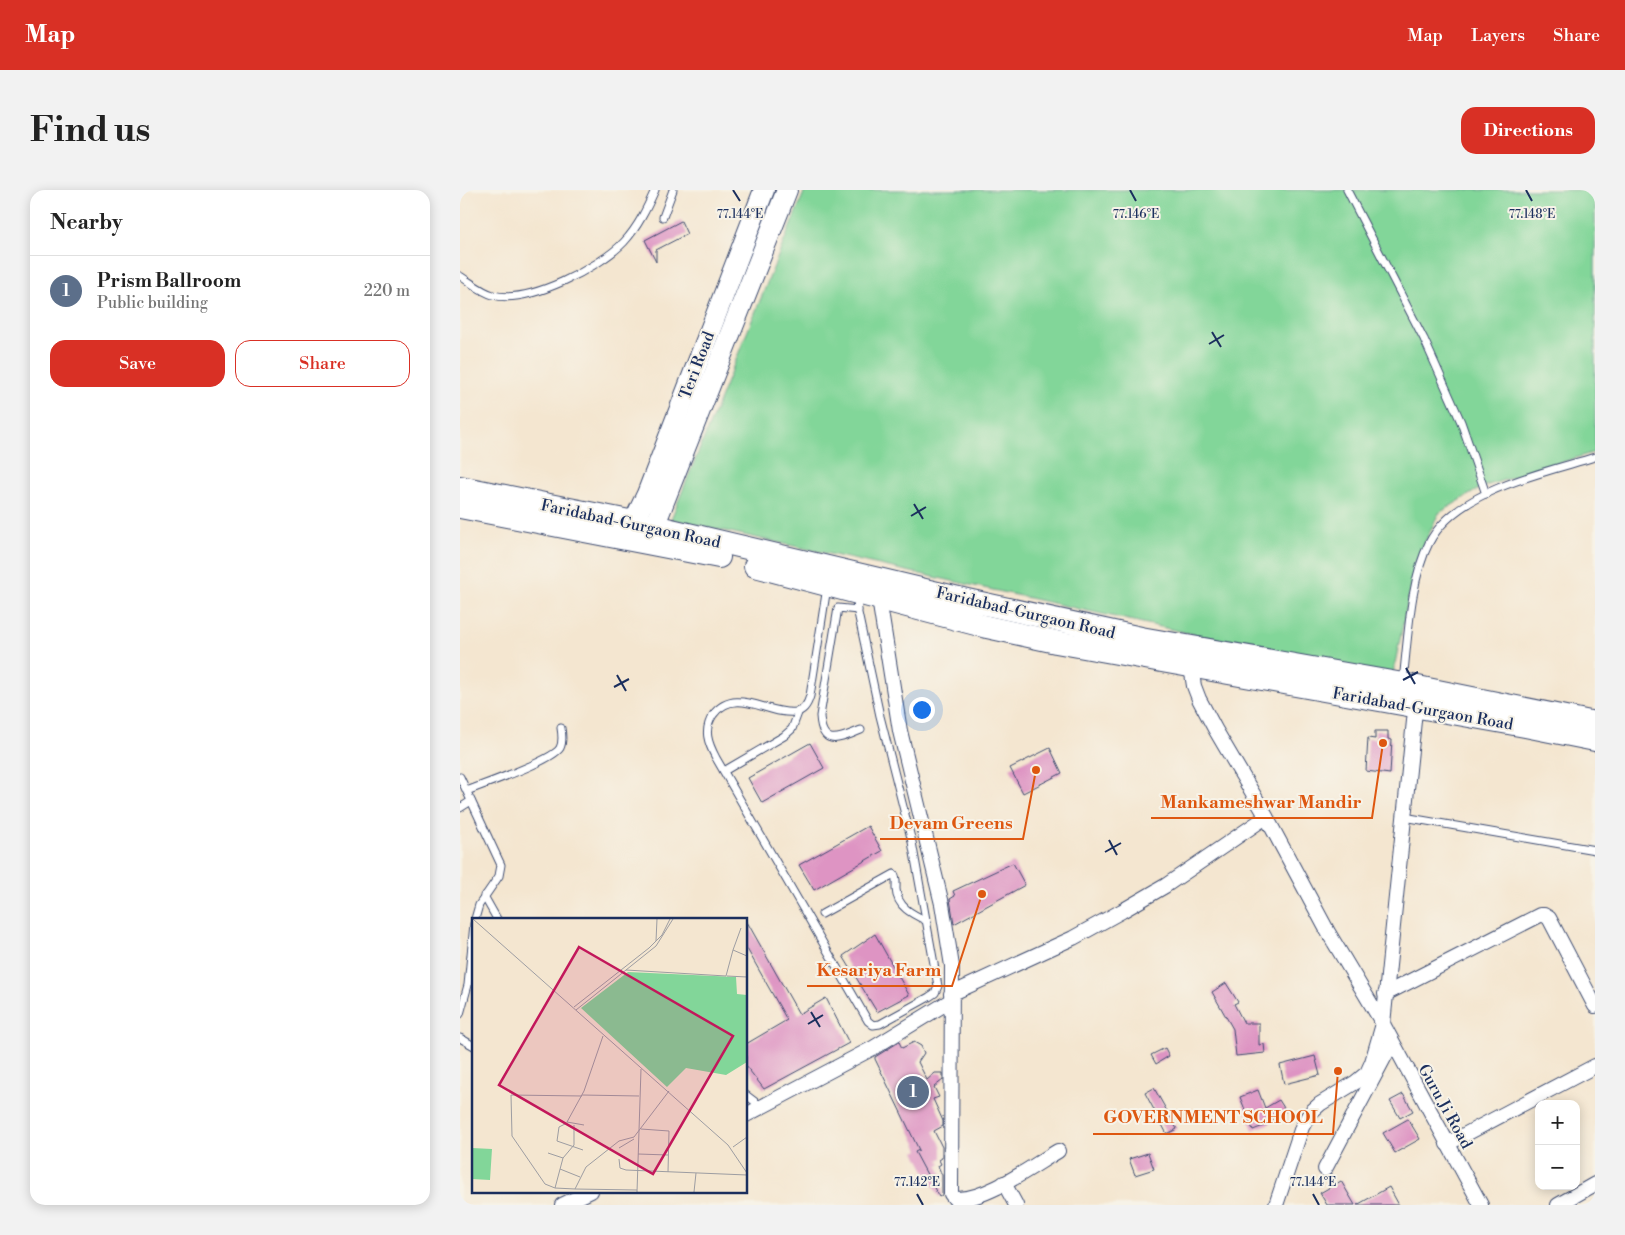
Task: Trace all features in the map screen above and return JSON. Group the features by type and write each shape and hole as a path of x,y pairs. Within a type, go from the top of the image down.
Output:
{"main road":[{"name":"Faridabad-Gurgaon Road","path":"460,487 641,532 1054,620 1412,693 1595,723"},
{"name":"Faridabad-Gurgaon Road","path":"460,507 641,532 731,560 828,584 857,602 879,599 1048,640 1191,667 1412,693 1595,740"}],"street":[{"name":"Teri Road","path":"641,532 764,190"},
{"path":"641,532 787,190"},
{"path":"879,599 900,731 942,904 952,966 950,1187 952,1202 973,1198 1004,1183 1058,1151"},
{"name":"Guru Ji Road","path":"1191,667 1194,686 1199,699 1328,932 1383,1024 1481,1205"},
{"path":"1276,1205 1302,1127 1310,1113 1320,1104 1367,1073 1383,1024 1404,817 1412,693"},
{"path":"748,1115 873,1048 951,998 1122,912 1165,886 1266,817"},
{"path":"1385,994 1544,914 1549,918 1595,1006"},
{"path":"1324,1169 1392,1043"},
{"path":"1447,1144 1595,1066"},
{"path":"1004,1183 1016,1205"},
{"path":"1558,1205 1595,1184"},
{"path":"562,1205 589,1192"}],"lane":[{"path":"460,276 492,295 510,297 531,294 578,274 606,257 623,243 636,228 656,190"},
{"path":"663,217 673,190"},
{"path":"1347,190 1424,339 1461,422 1486,494"},
{"path":"1412,693 1417,578 1428,544 1436,531 1447,518 1475,498 1511,483 1595,457"},
{"path":"724,772 784,736 792,728 798,713 805,708 809,699 828,584"},
{"path":"798,713 740,701 732,702 716,712 709,722 707,730 708,742 868,1021 873,1025 880,1024 935,993 938,986 912,842 880,716 857,602 838,608 820,716 823,734 828,738 835,739 861,730"},
{"path":"466,791 531,765 557,751 561,747 561,728"},
{"path":"460,777 501,866 499,876 484,896 475,918"},
{"path":"460,808 471,801"},
{"path":"1404,817 1595,850"},
{"path":"822,914 894,874 899,902 904,909 927,921"},
{"path":"484,896 496,918"},
{"path":"460,1014 468,985 472,944"},
{"path":"460,1038 472,1045"},
{"path":"748,1096 762,1107"}],"green space":[{"path":"805,190 1595,190 1595,452 1482,487 1439,513 1416,561 1392,678 671,519"}],"building":[{"path":"681,221 687,234 656,250 656,262 645,240"},
{"path":"1375,731 1388,731 1388,739 1392,740 1390,774 1366,771 1368,738 1375,739"},
{"path":"810,743 824,768 762,803 748,778"},
{"path":"1050,748 1062,773 1023,793 1010,768"},
{"path":"868,826 882,851 814,890 799,865"},
{"path":"1013,863 1025,885 954,924 950,899 955,896 953,891"},
{"path":"748,924 799,1014 826,998 849,1043 764,1089 748,1069 748,1043 787,1020 748,951"},
{"path":"875,934 909,995 877,1012 843,956"},
{"path":"1226,983 1238,1002 1234,1004 1244,1023 1259,1023 1259,1045 1264,1044 1265,1053 1236,1056 1233,1029 1212,992"},
{"path":"899,1042 902,1048 914,1042 921,1046 924,1053 918,1062 927,1080 935,1073 943,1073 943,1080 934,1087 939,1097 933,1099 943,1121 943,1126 934,1131 942,1147 942,1158 939,1160 941,1164 938,1166 942,1175 942,1195 939,1197 915,1152 919,1150 875,1059 875,1057"},
{"path":"1165,1048 1169,1056 1156,1064 1151,1055"},
{"path":"1315,1056 1320,1075 1284,1084 1280,1065"},
{"path":"1154,1088 1177,1129 1167,1134 1145,1093"},
{"path":"1258,1090 1265,1108 1279,1100 1286,1111 1270,1120 1271,1123 1253,1130 1240,1097"},
{"path":"1403,1094 1413,1111 1400,1118 1390,1101"},
{"path":"1408,1119 1420,1139 1395,1153 1383,1133"},
{"path":"1148,1153 1154,1169 1135,1175 1129,1159"},
{"path":"1341,1181 1355,1205 1327,1205 1320,1193"},
{"path":"1389,1187 1399,1205 1357,1205"}],"place":[{"name":"Mankameshwar Mandir","path":"1383,743"},
{"name":"Devam Greens","path":"1036,770"},
{"name":"Kesariya Farm","path":"982,894"},
{"name":"GOVERNMENT SCHOOL","path":"1338,1071"},
{"name":"Prism Ballroom","path":"913,1092"}]}
